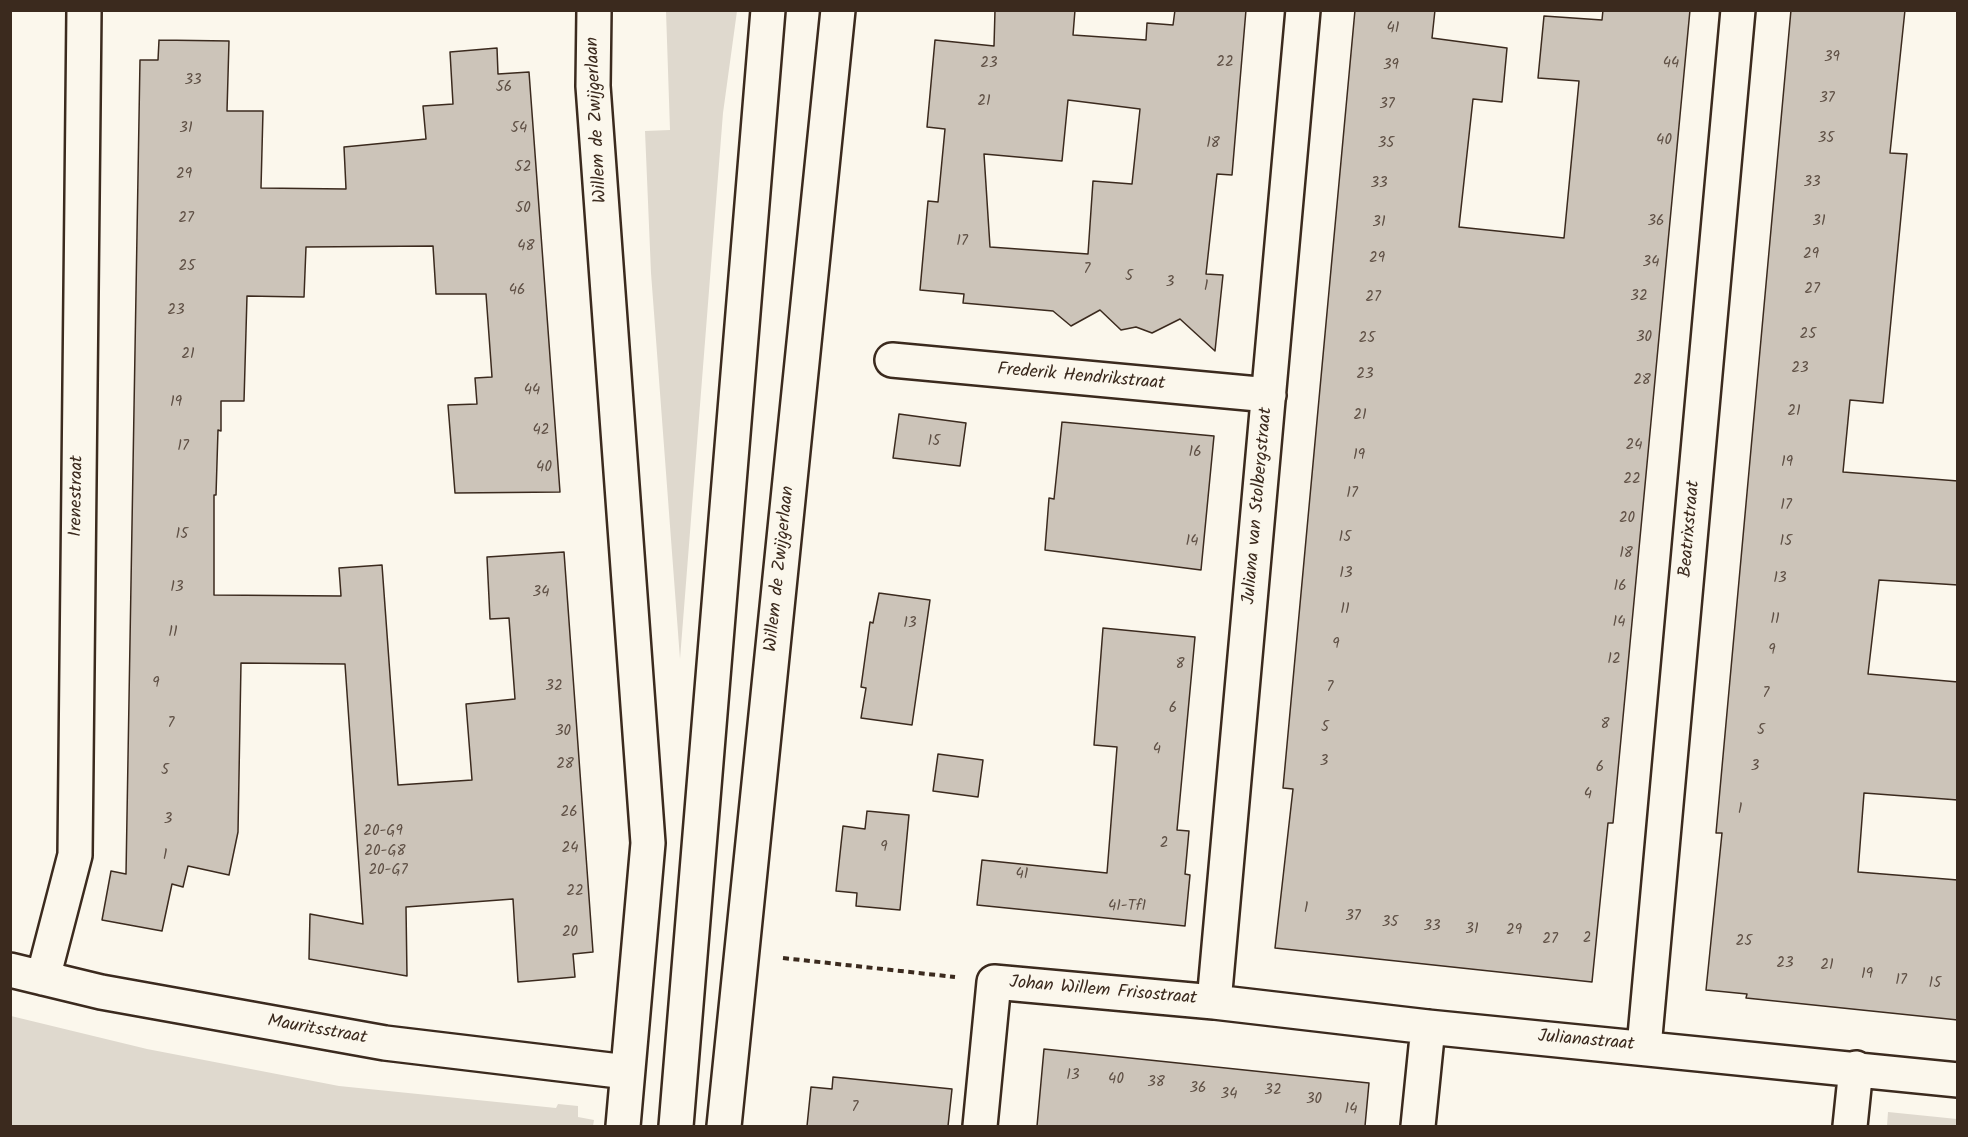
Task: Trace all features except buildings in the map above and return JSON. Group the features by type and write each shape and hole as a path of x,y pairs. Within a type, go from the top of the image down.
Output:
{"street":[{"name":"Irenestraat","path":"43,978 75,855 84,10"},
{"name":"Willem de Zwijgerlaan","path":"594,10 593,86 648,843 623,1126"},
{"path":"676,1126 768,10"},
{"name":"Willem de Zwijgerlaan","path":"724,1126 838,10"},
{"name":"Juliana van Stolbergstraat","path":"1214,1002 1303,10"},
{"name":"Beatrixstraat","path":"1644,1047 1738,10"},
{"name":"Frederik Hendrikstraat","path":"892,360 1269,396"},
{"name":"Mauritsstraat","path":"10,970 101,992 385,1043 627,1072"},
{"name":"Johan Willem Frisostraat","path":"980,1126 994,982 1214,1002"},
{"name":"Julianastraat","path":"1214,1002 1428,1027 1958,1080"},
{"path":"1418,1126 1428,1027"},
{"path":"1850,1126 1856,1068"}],"path":[{"path":"781,957 994,982"}],"shaded area":[{"path":"666,11 737,11 723,113 680,659 651,273 645,131 670,130"},
{"path":"11,1016 147,1049 339,1086 556,1108 558,1104 578,1106 578,1117 594,1120 593,1126 11,1126"},
{"path":"1888,1112 1957,1119 1957,1126 1887,1126"}]}
